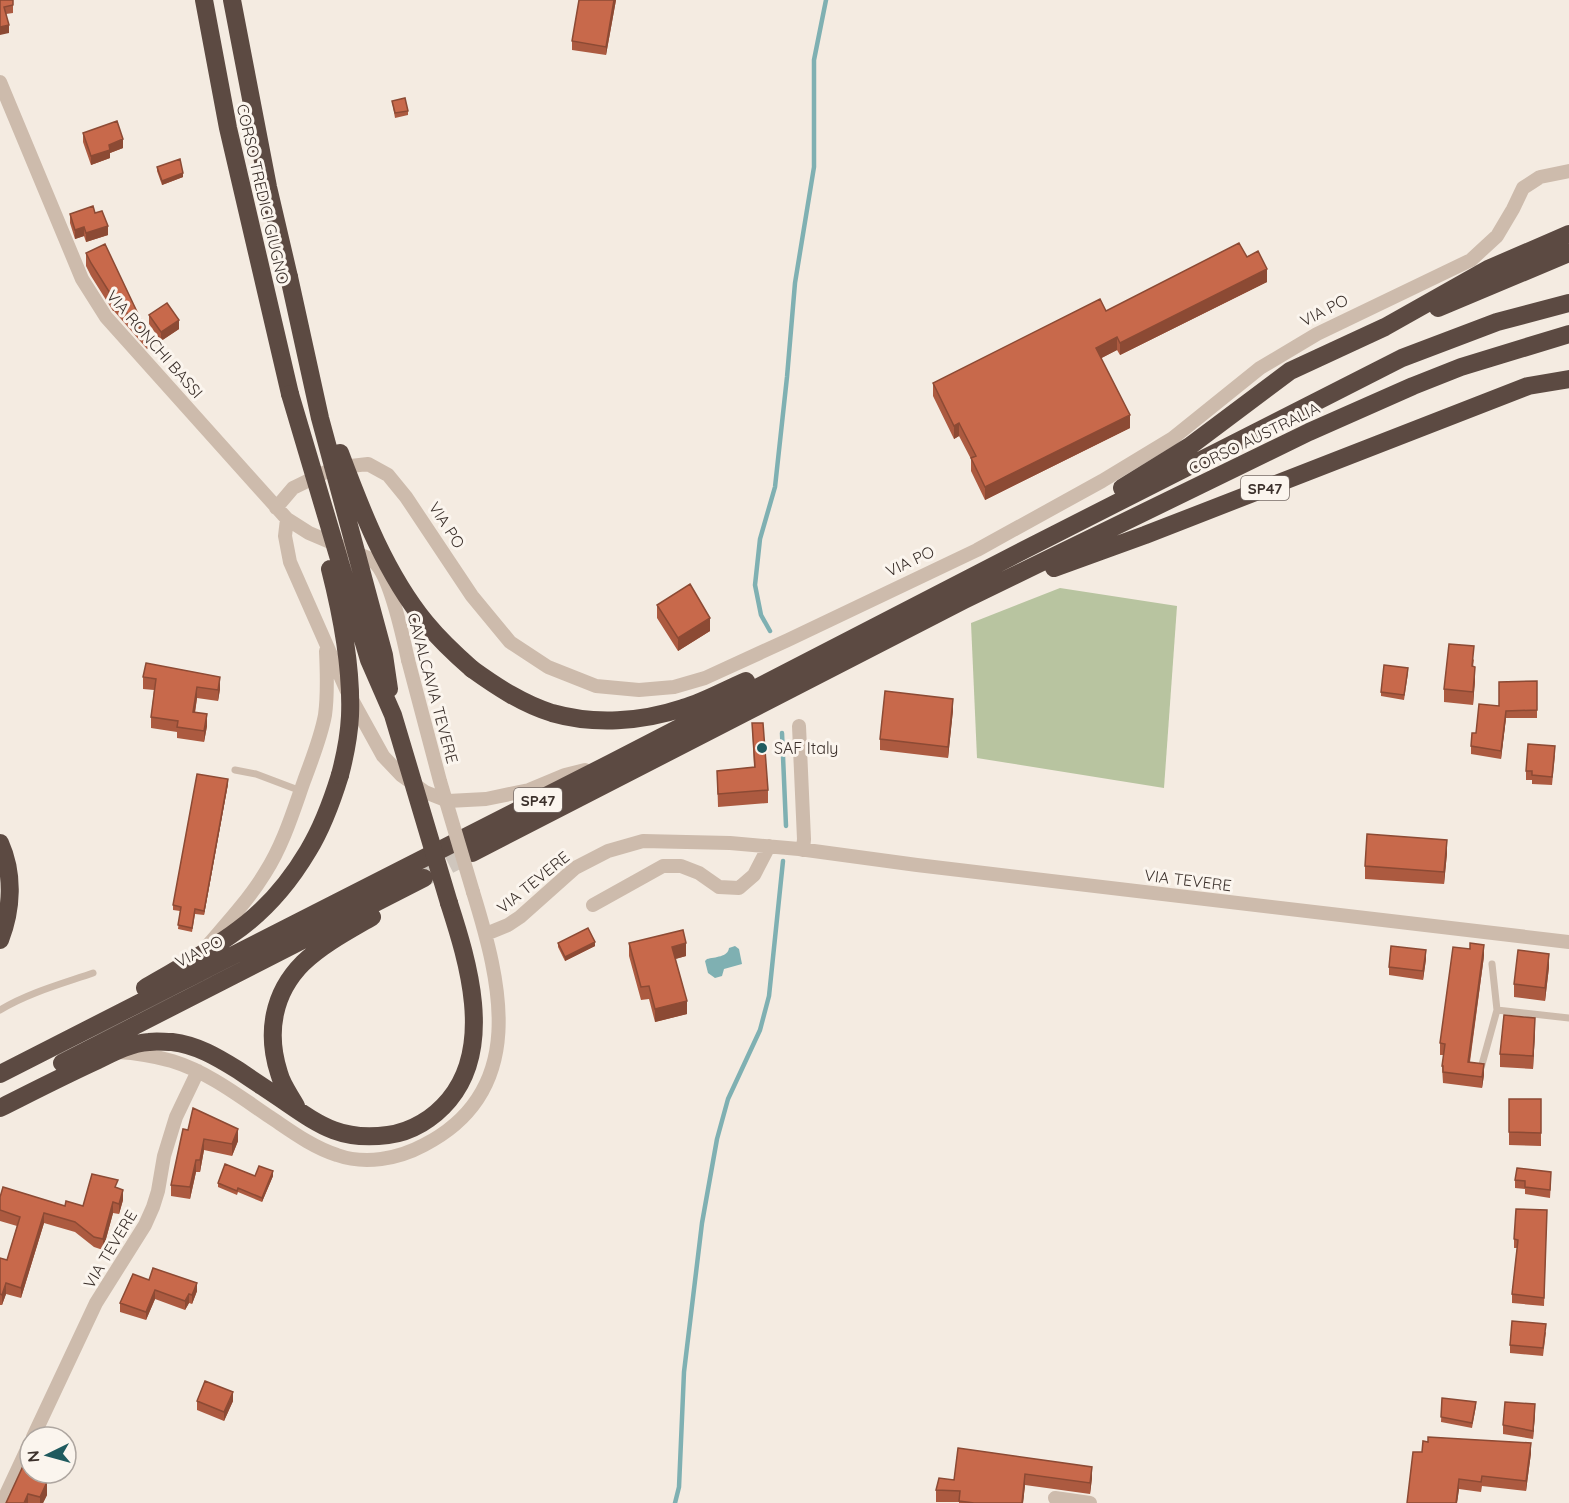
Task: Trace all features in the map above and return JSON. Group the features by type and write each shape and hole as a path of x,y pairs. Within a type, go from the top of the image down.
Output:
{"highway":[{"name":"CORSO TREDICI GIUGNO","path":"204,0 228,128 290,394"},
{"name":"CORSO TREDICI GIUGNO","path":"232,0 268,187 289,277"},
{"name":"SP47","path":"1024,550 1190,446 1290,371 1385,327 1488,269 1569,234"},
{"name":"SP47","path":"1385,327 1452,303 1569,253"},
{"path":"289,277 320,418 384,655 392,712"},
{"path":"289,277 338,448 371,530 397,581 425,622 451,650 490,682 524,702 553,713 575,718 603,720 645,718 685,708 872,629"},
{"name":"CORSO AUSTRALIA","path":"1024,550 1402,358 1497,322 1569,303"},
{"name":"CORSO AUSTRALIA","path":"964,600 1309,432 1413,386 1461,367 1569,334"},
{"name":"SP47","path":"472,853 964,600 1145,535 1528,386 1569,379"},
{"path":"0,1108 116,1052 148,1042 171,1042 196,1047 218,1058 320,1125 345,1134 378,1137 399,1133 423,1122 440,1110 453,1096 462,1080 470,1060 474,1027 463,948 392,712 369,660 290,394"},
{"path":"50,1048 233,934 268,903 291,877 308,851 322,824 340,775 350,717 346,654 338,600 290,394"},
{"name":"VIA PO","path":"1,1071 611,763 1024,550"},
{"path":"0,843 7,862 10,892 5,928 0,940"},
{"path":"0,1095 424,878 409,897 321,948 303,963 283,991 272,1023 274,1055 286,1090 301,1112"}],"street":[{"name":"VIA RONCHI BASSI","path":"0,82 82,279 106,317 276,508"},
{"name":"VIA PO","path":"276,508 293,488 334,468 368,464 388,475 406,497 472,596 510,642 548,667 596,686 639,690 674,687 705,678 736,664 977,550 1102,481 1173,438 1260,368 1298,345 1471,260 1497,236 1523,188 1540,177 1569,171"},
{"name":"CAVALCAVIA TEVERE","path":"276,508 287,519 309,533 368,558 376,564 388,588 440,780 486,934"},
{"path":"287,519 285,536 290,562 346,689 383,756 401,775 425,792 448,801 486,799 529,790 565,775 611,763"},
{"path":"200,955 235,915 266,873 278,851 321,733 325,715 327,680 325,640"},
{"path":"799,726 803,850"},
{"name":"VIA TEVERE","path":"486,934 508,925 531,908 575,868 608,851 644,841 769,846 1569,942"},
{"path":"593,905 663,866 681,866 699,873 719,887 739,888 754,875 769,846"},
{"path":"116,1052 134,1053 171,1061 198,1071 314,1146 339,1156 378,1160 397,1156 437,1139 458,1123 482,1094 490,1076 496,1054 499,1002 486,934"},
{"name":"VIA TEVERE","path":"39,1425 96,1303 145,1225 159,1191 164,1156 176,1117 198,1071"},
{"path":"2,1503 18,1469"},
{"path":"1055,1498 1090,1503"}],"lane":[{"path":"235,770 256,774 301,791"},
{"path":"1481,1068 1497,1010 1492,964"},
{"path":"0,1011 36,993 93,973"},
{"path":"1497,1010 1569,1018"}],"green space":[{"path":"1060,588 1177,606 1164,788 977,758 971,623"}],"water":[{"path":"735,946 739,949 742,964 724,969 722,976 715,978 708,973 705,961 707,959 724,955 729,948"}],"building":[{"path":"0,0 13,0 13,5 4,7 9,25 0,27"},
{"path":"579,0 614,0 606,47 572,41"},
{"path":"405,98 408,111 395,113 392,101"},
{"path":"117,121 123,139 109,145 110,150 91,156 83,133"},
{"path":"180,159 183,173 162,181 157,167"},
{"path":"93,206 95,213 102,211 108,226 86,233 84,227 75,230 70,214"},
{"path":"1239,243 1247,257 1258,251 1267,269 1120,343 1117,337 1096,348 1130,415 985,487 971,458 976,456 959,423 954,426 933,383 1100,299 1106,311"},
{"path":"105,244 147,336 113,298 86,253"},
{"path":"167,303 179,320 161,332 149,315"},
{"path":"690,584 710,618 678,638 657,605"},
{"path":"1449,644 1474,646 1473,692 1444,689"},
{"path":"146,663 220,677 218,690 197,687 193,712 207,714 204,731 177,727 178,721 151,717 156,679 143,677"},
{"path":"1384,665 1408,668 1404,695 1381,692"},
{"path":"1537,681 1537,710 1506,711 1501,751 1471,746 1472,733 1476,733 1479,704 1499,706 1499,682"},
{"path":"885,691 953,699 948,747 880,739"},
{"path":"752,723 763,723 768,790 718,794 717,771 755,767"},
{"path":"1528,744 1555,746 1552,777 1532,775 1532,771 1526,771"},
{"path":"197,774 228,779 204,911 195,909 192,928 178,925 181,907 173,905"},
{"path":"1367,834 1447,840 1444,872 1365,866"},
{"path":"588,928 595,942 565,957 558,943"},
{"path":"683,930 686,943 672,947 687,1001 655,1009 649,986 641,987 629,943"},
{"path":"1470,943 1484,945 1468,1062 1484,1064 1482,1077 1443,1072 1442,1066 1445,1044 1440,1043 1453,947 1470,949"},
{"path":"1391,946 1426,950 1423,971 1389,967"},
{"path":"1518,950 1549,954 1545,988 1514,984"},
{"path":"1504,1015 1535,1018 1533,1056 1500,1054"},
{"path":"1509,1099 1541,1099 1541,1133 1509,1132"},
{"path":"193,1108 238,1129 232,1144 204,1139 200,1160 196,1160 190,1187 171,1185 183,1129 188,1130"},
{"path":"225,1164 255,1176 259,1166 273,1171 262,1198 218,1183"},
{"path":"1517,1168 1551,1172 1550,1190 1525,1187 1525,1181 1515,1180"},
{"path":"92,1174 118,1180 115,1187 123,1190 119,1204 113,1202 103,1239 94,1237 75,1222 44,1213 21,1288 6,1283 2,1295 0,1294 0,1258 7,1260 20,1217 0,1210 3,1187 65,1206 66,1201 83,1206"},
{"path":"1516,1209 1547,1210 1544,1298 1512,1294 1518,1240 1514,1239"},
{"path":"153,1268 197,1283 192,1295 189,1294 185,1301 155,1290 146,1312 120,1303 133,1274 149,1280"},
{"path":"1512,1321 1546,1324 1543,1348 1510,1345"},
{"path":"205,1381 233,1392 224,1412 197,1401"},
{"path":"1442,1398 1476,1402 1472,1423 1441,1417"},
{"path":"1505,1402 1535,1404 1533,1431 1503,1425"},
{"path":"1428,1437 1531,1443 1526,1481 1482,1476 1481,1482 1459,1479 1456,1503 1407,1503 1413,1452 1422,1452 1423,1441 1428,1442"},
{"path":"958,1448 1092,1467 1090,1483 1025,1474 1022,1503 959,1501 960,1491 936,1490 939,1478 954,1480"},
{"path":"18,1477 18,1485 46,1485 40,1497 28,1494 24,1503 6,1503"}],"waterway":[{"path":"770,631 761,615 755,585 760,539 775,487 795,283 814,167 814,60 826,0"},
{"path":"782,733 786,826"},
{"path":"675,1503 679,1487 684,1372 702,1223 717,1139 728,1099 760,1030 769,996 783,861"}],"tunnel":[{"path":"425,877 472,853"}],"place":[{"name":"SAF Italy","path":"762,748"}]}
